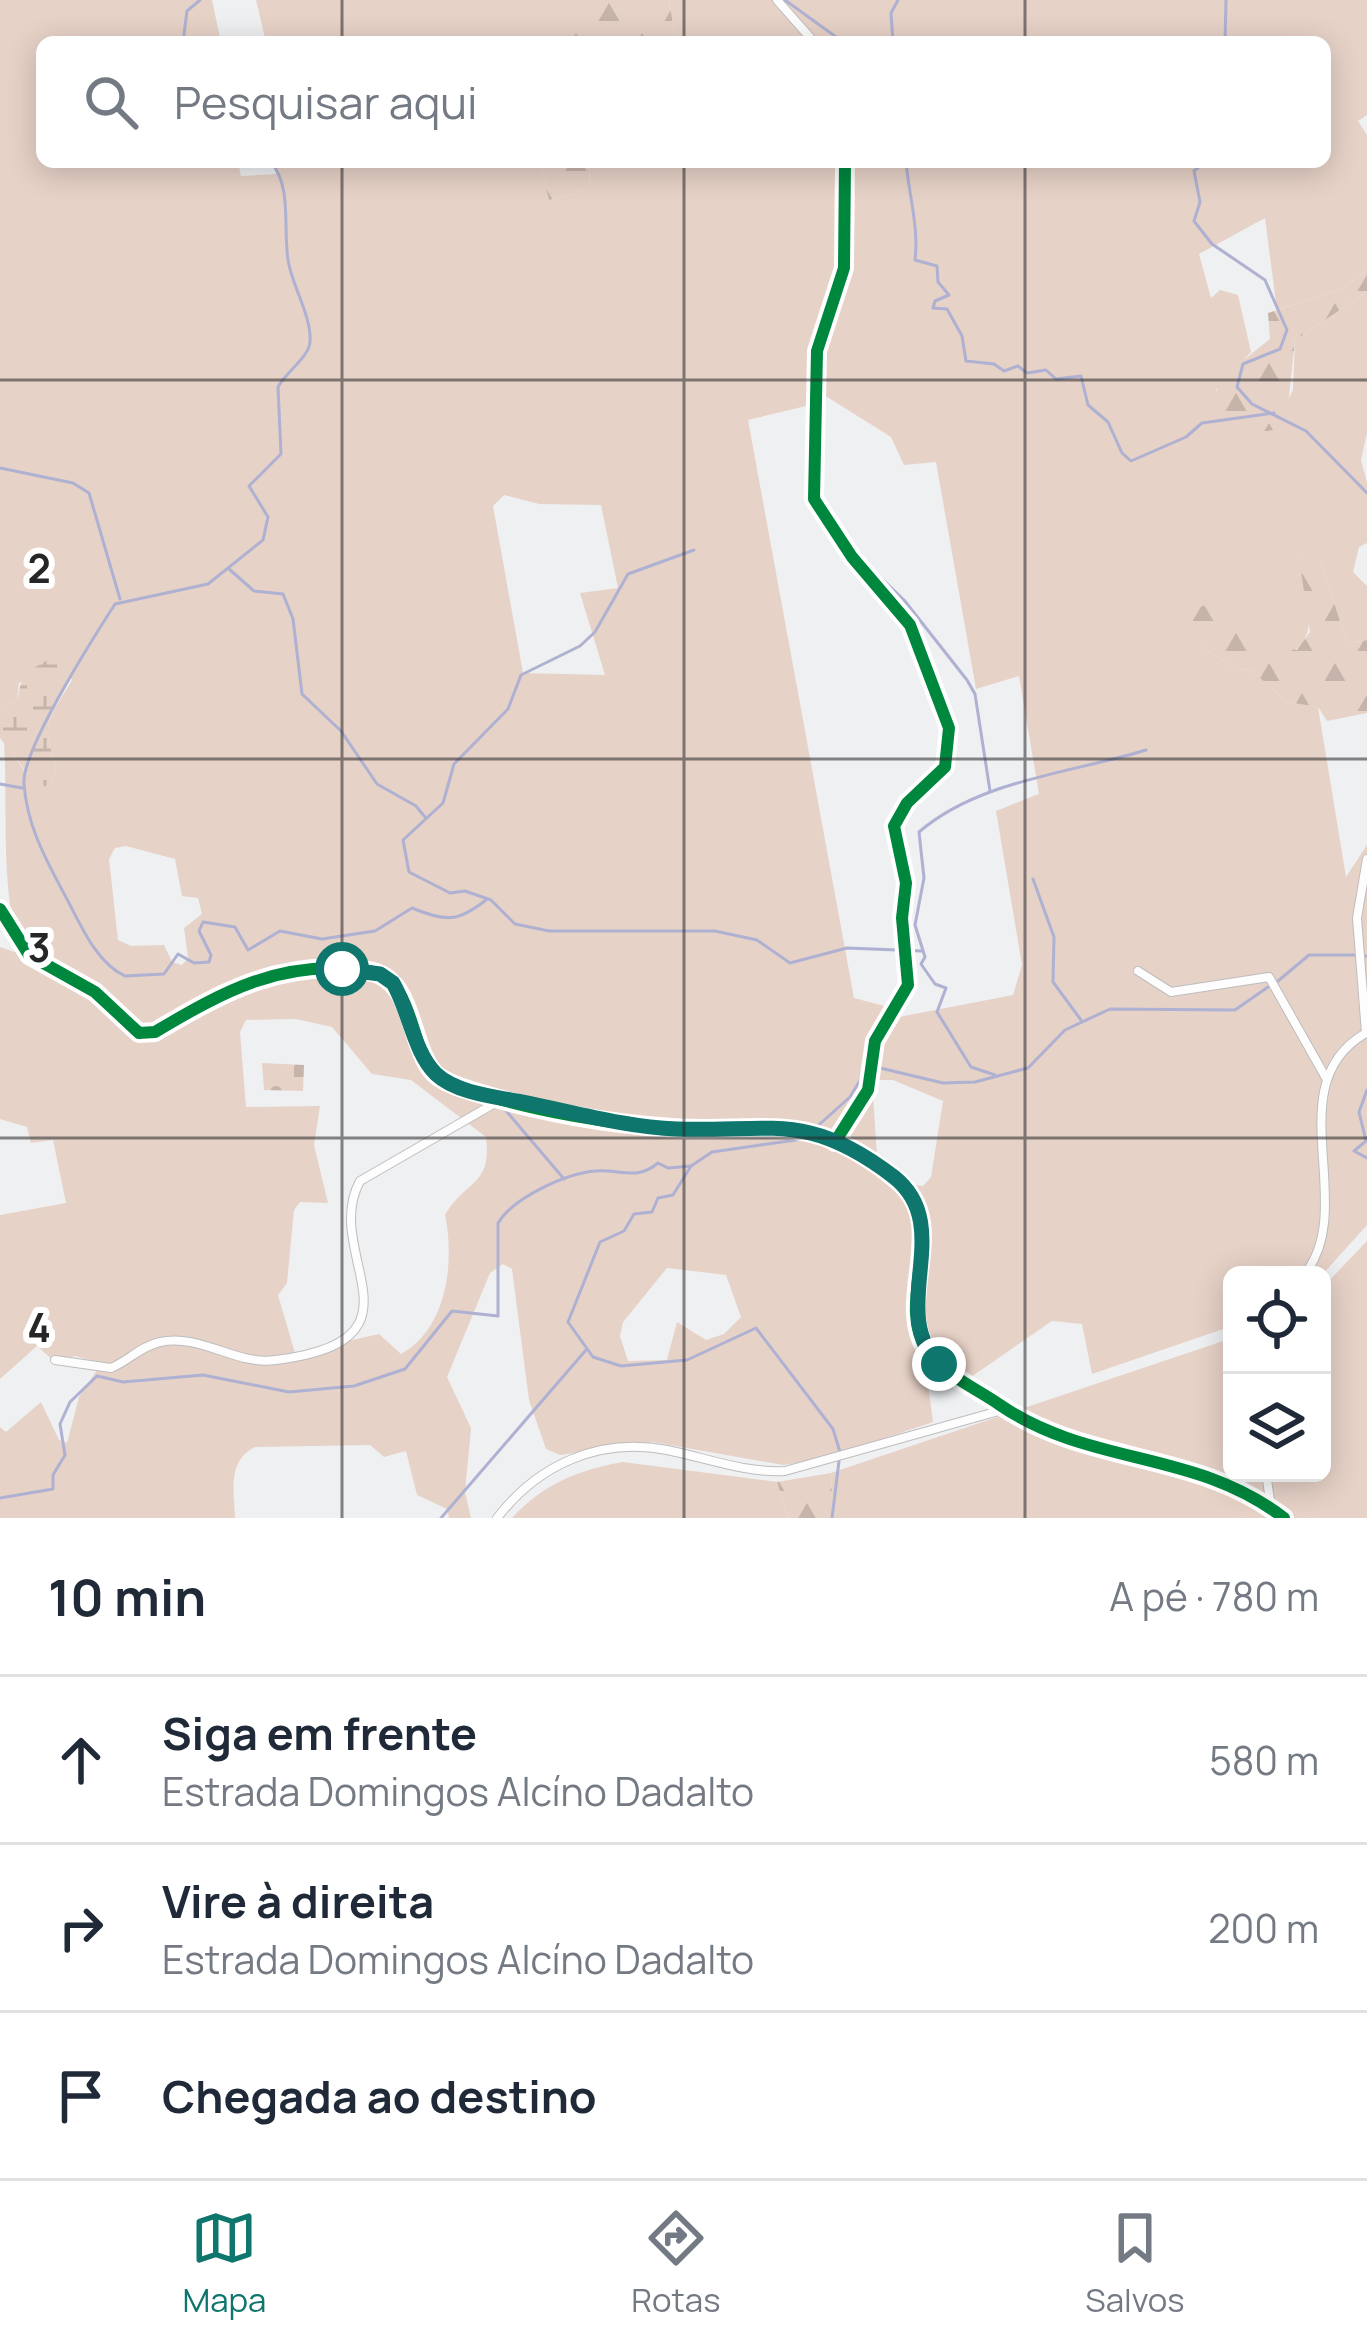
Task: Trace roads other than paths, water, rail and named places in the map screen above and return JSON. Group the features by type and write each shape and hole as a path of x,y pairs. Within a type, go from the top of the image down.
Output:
{"street":[{"path":"777,0 809,36"},
{"path":"835,1142 868,1090 875,1041 909,979 902,929 906,883 894,826 907,803 945,767 950,746 936,682 910,625 852,557 814,499 817,351 844,268 844,168"},
{"path":"1309,1266 1322,1217 1327,1079 1345,1046 1367,1032 1358,918 1367,859"},
{"path":"0,909 29,955 95,992 139,1033 155,1032 237,983 342,969 380,974 397,990 434,1072 502,1099 676,1129 785,1125 835,1142 896,1179 912,1199 924,1244 916,1298 926,1348 939,1364 1006,1409 1122,1457 1203,1471 1285,1518"},
{"path":"1138,971 1162,991 1182,993 1265,975 1327,1079"},
{"path":"55,1360 111,1368 145,1346 171,1340 271,1361 340,1343 353,1330 365,1298 351,1214 360,1180 502,1099"},
{"path":"496,1518 548,1468 613,1448 663,1449 757,1471 785,1471 1006,1409"},
{"path":"1267,1482 1270,1507"}],"waterway":[{"path":"184,36 187,11 200,0"},
{"path":"785,0 835,36"},
{"path":"893,36 891,13 898,0"},
{"path":"1225,36 1226,0"},
{"path":"275,168 286,208 288,260 310,342 278,387 281,454 249,486 268,517 263,540 208,584 115,604 34,746 24,784 29,816 85,934 107,963 125,976 164,974 178,954 194,963 209,962 211,955 199,931 203,922 235,927 248,950 280,931 322,939 375,931 412,908 452,918 486,900"},
{"path":"907,168 915,260 937,266 938,282 949,295 935,301 933,308 947,309 962,336 966,361 994,364 1004,371 1018,366 1027,373 1046,370 1056,379 1081,376 1088,405 1108,422 1122,453 1131,461 1186,437 1202,423 1274,413"},
{"path":"1198,168 1194,171 1200,202 1194,221 1212,244 1265,280 1287,330 1280,349 1243,364 1237,387 1252,404 1306,431 1367,493"},
{"path":"0,468 73,483 89,493 120,599"},
{"path":"694,550 628,574 595,632 580,646 521,675 508,709 454,764 443,803 403,840 409,872 450,893 465,891 491,900 515,924 549,931 715,931 757,940 790,963 847,948 922,951"},
{"path":"858,556 904,600 975,694 990,791"},
{"path":"229,569 254,591 283,594 293,619 302,694 341,731 377,784 416,806 425,817"},
{"path":"995,1075 971,1067 937,1012 946,988 935,984 921,964 925,957 915,925 924,878 919,832 943,814 998,789 1146,750"},
{"path":"0,784 22,788"},
{"path":"1033,879 1054,937 1053,982 1081,1020"},
{"path":"1278,981 1309,955 1354,955"},
{"path":"876,1067 943,1083 975,1082 1028,1068 1065,1030 1110,1009 1235,1010 1268,987"},
{"path":"840,1452 833,1429 756,1328 687,1360 621,1366 593,1357 568,1322 600,1242 624,1231 634,1214 652,1212 658,1198 673,1195 691,1166 712,1152 803,1139 850,1097 867,1069"},
{"path":"1367,1090 1359,1112 1366,1141 1354,1151 1367,1158"},
{"path":"502,1106 564,1179"},
{"path":"0,1498 53,1489 53,1475 65,1455 60,1424 70,1402 97,1376 123,1382 203,1375 289,1392 354,1386 405,1369 452,1311 498,1316 498,1223 515,1205 570,1176 635,1173 658,1163 668,1168 691,1166"},
{"path":"441,1518 586,1350"},
{"path":"832,1518 839,1461"}]}
